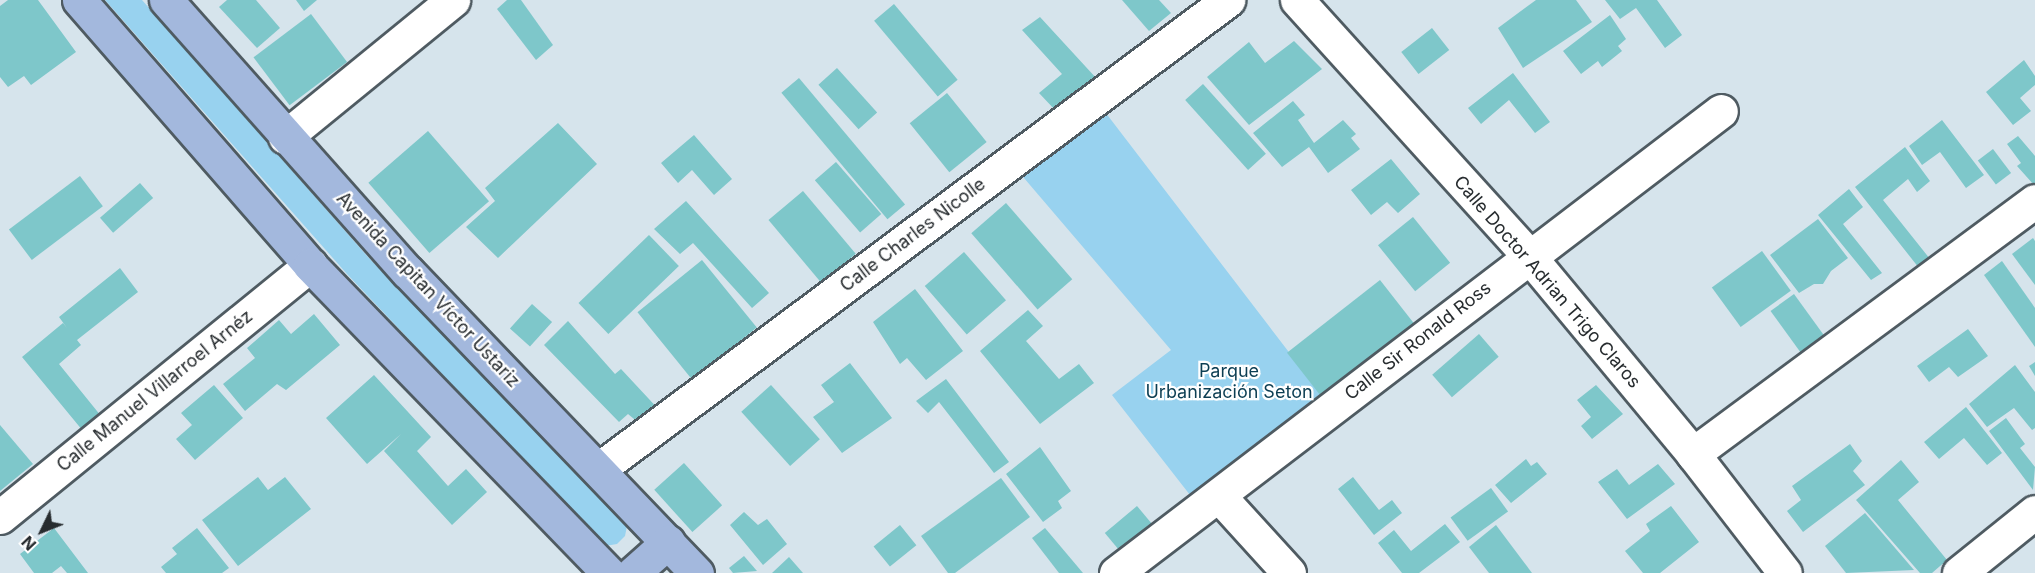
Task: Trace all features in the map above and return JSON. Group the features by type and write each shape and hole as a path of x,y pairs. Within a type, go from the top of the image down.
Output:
{"main road":[{"path":"79,0 310,265 608,573"},
{"name":"Avenida Capitan Víctor Ustariz","path":"166,0 285,137 407,271 697,573"},
{"path":"633,573 668,542"}],"street":[{"path":"285,137 453,0"},
{"name":"Calle Charles Nicolle","path":"598,469 1228,0"},
{"name":"Calle Doctor Adrian Trigo Claros","path":"1297,0 1528,255 1693,454 1785,573"},
{"name":"Calle Sir Ronald Ross","path":"1116,573 1219,496 1528,255 1722,111"},
{"path":"1693,454 2035,201"},
{"name":"Calle Manuel Villarroel Arnéz","path":"0,517 310,265"},
{"path":"1219,496 1289,573"},
{"path":"1959,573 2035,512"}],"green space":[{"path":"105,0 142,0 368,257 627,526 625,536 617,544 605,546 347,274"},
{"name":"Parque Urbanización Seton","path":"1102,108 1321,394 1190,495 1112,395 1171,350 1018,171"}],"building":[{"path":"8,0 38,0 76,52 31,85 24,76 8,87 0,77 0,6"},
{"path":"227,0 256,0 280,28 257,48 219,7"},
{"path":"296,0 317,0 304,11"},
{"path":"507,0 521,0 553,45 536,60 497,9"},
{"path":"1122,0 1159,0 1171,13 1149,31"},
{"path":"1536,0 1576,0 1592,22 1523,68 1498,28"},
{"path":"1605,0 1657,0 1682,35 1665,48 1636,8 1620,19"},
{"path":"894,4 958,80 938,97 874,21"},
{"path":"311,14 347,62 290,105 253,57"},
{"path":"1610,15 1626,39 1618,46 1622,51 1602,67 1598,61 1581,74 1563,51"},
{"path":"1040,17 1097,79 1056,111 1039,93 1062,74 1022,30"},
{"path":"1432,28 1449,50 1419,74 1401,52"},
{"path":"1294,41 1322,69 1249,125 1207,77 1249,42 1265,63"},
{"path":"2024,60 2035,76 2035,85 2020,98 2031,111 2013,125 1986,92"},
{"path":"837,68 877,113 859,129 818,85"},
{"path":"1513,73 1550,122 1535,133 1509,100 1481,124 1468,108"},
{"path":"799,78 905,204 887,219 781,93"},
{"path":"1203,84 1266,154 1248,170 1185,100"},
{"path":"947,93 987,142 949,172 910,123"},
{"path":"1293,101 1305,115 1298,120 1314,143 1343,120 1356,134 1351,138 1360,149 1328,173 1309,147 1282,167 1253,133"},
{"path":"1942,120 1984,175 1966,188 1940,152 1922,165 1909,146"},
{"path":"558,123 597,164 498,258 466,227 495,201 485,188"},
{"path":"428,131 489,201 429,253 368,183"},
{"path":"694,135 732,179 714,195 692,170 678,183 661,163"},
{"path":"2018,136 2035,156 2035,186 2017,166 2021,163 2007,144"},
{"path":"1905,147 1930,181 1917,192 1908,179 1883,200 1930,259 1919,268 1855,187"},
{"path":"1993,149 2011,173 1996,184 1978,160"},
{"path":"1391,159 1420,194 1398,213 1387,202 1371,215 1351,190"},
{"path":"836,162 881,214 860,232 815,180"},
{"path":"80,176 103,206 32,260 9,230"},
{"path":"140,183 153,198 113,233 100,218"},
{"path":"1849,189 1863,207 1843,224 1882,273 1871,280 1818,215"},
{"path":"803,191 856,254 821,283 769,220"},
{"path":"686,201 769,293 752,308 693,243 680,254 654,229"},
{"path":"1006,203 1072,279 1038,309 971,233"},
{"path":"1413,217 1450,263 1415,291 1378,245"},
{"path":"1818,219 1848,258 1831,271 1823,284 1814,284 1799,293 1770,255"},
{"path":"649,235 679,266 608,334 579,303"},
{"path":"2033,238 2035,241 2035,285 2012,254"},
{"path":"1762,251 1791,291 1741,327 1712,287"},
{"path":"964,252 1006,300 967,334 925,286"},
{"path":"702,260 757,328 692,380 637,312"},
{"path":"2002,261 2035,308 2035,347 1984,275"},
{"path":"120,268 138,292 77,340 81,345 59,364 101,416 83,431 22,357 63,323 67,328 59,317"},
{"path":"1380,280 1418,328 1325,401 1287,353"},
{"path":"915,289 963,351 926,380 907,358 900,364 873,322"},
{"path":"1794,294 1830,344 1807,361 1771,311"},
{"path":"532,304 552,322 530,347 510,329"},
{"path":"1028,310 1043,326 1026,341 1059,379 1079,364 1094,383 1040,424 980,351"},
{"path":"314,314 340,345 286,390 277,384 245,411 223,384 255,358 247,348 279,320 291,334"},
{"path":"568,321 615,374 621,369 662,413 646,429 628,414 619,422 544,345"},
{"path":"1968,329 1988,356 1958,377 1949,367 1929,382 1917,366"},
{"path":"1479,334 1499,357 1452,397 1432,375"},
{"path":"2035,362 2035,376 2029,366"},
{"path":"850,363 892,418 842,453 813,417 834,402 821,385"},
{"path":"2015,365 2035,392 2035,428 2032,430 2014,408 1987,427 1969,404"},
{"path":"374,375 431,437 417,451 448,486 466,469 487,492 452,525 384,451 401,434 367,464 326,418"},
{"path":"946,379 1009,462 994,473 939,402 928,413 916,401"},
{"path":"214,385 243,418 195,460 176,439 192,425 181,413"},
{"path":"771,385 820,439 790,466 741,412"},
{"path":"1596,385 1623,414 1592,439 1581,426 1591,417 1577,400"},
{"path":"1966,407 2002,453 1987,465 1964,438 1939,459 1924,442"},
{"path":"2006,418 2025,444 2020,448 2035,467 2033,490 1989,431"},
{"path":"0,425 33,464 0,491"},
{"path":"1850,444 1862,461 1853,471 1865,485 1803,532 1787,511 1801,500 1792,486"},
{"path":"1040,447 1071,491 1058,501 1062,508 1043,522 1006,474"},
{"path":"1526,459 1531,466 1537,462 1547,474 1511,503 1495,485"},
{"path":"1901,460 1919,482 1898,500 1947,560 1932,573 1920,573 1856,500"},
{"path":"684,463 722,505 692,532 654,490"},
{"path":"1658,464 1675,484 1627,519 1598,482 1617,469 1629,485"},
{"path":"258,477 268,490 285,477 311,509 238,566 202,520"},
{"path":"1353,477 1379,510 1392,500 1402,513 1374,535 1338,489"},
{"path":"1001,478 1030,517 955,573 948,573 921,536"},
{"path":"1491,488 1508,511 1468,541 1451,517"},
{"path":"1137,506 1153,525 1121,552 1105,533"},
{"path":"1671,506 1699,542 1660,573 1643,573 1625,551 1650,531 1646,524"},
{"path":"744,512 758,525 767,519 787,544 763,565 730,525"},
{"path":"1865,513 1914,570 1846,573 1825,546"},
{"path":"1445,524 1460,542 1419,573 1402,573 1378,543 1394,530 1411,551"},
{"path":"900,525 916,545 890,567 874,546"},
{"path":"1496,525 1532,573 1489,573 1469,547"},
{"path":"54,528 88,573 67,573 61,566 52,573 34,573 20,554"},
{"path":"197,528 229,568 222,573 166,573 161,567 177,554 172,548"},
{"path":"1045,528 1083,573 1059,573 1032,538"},
{"path":"744,556 757,571 733,573 729,568"},
{"path":"789,557 803,573 772,573"}]}
